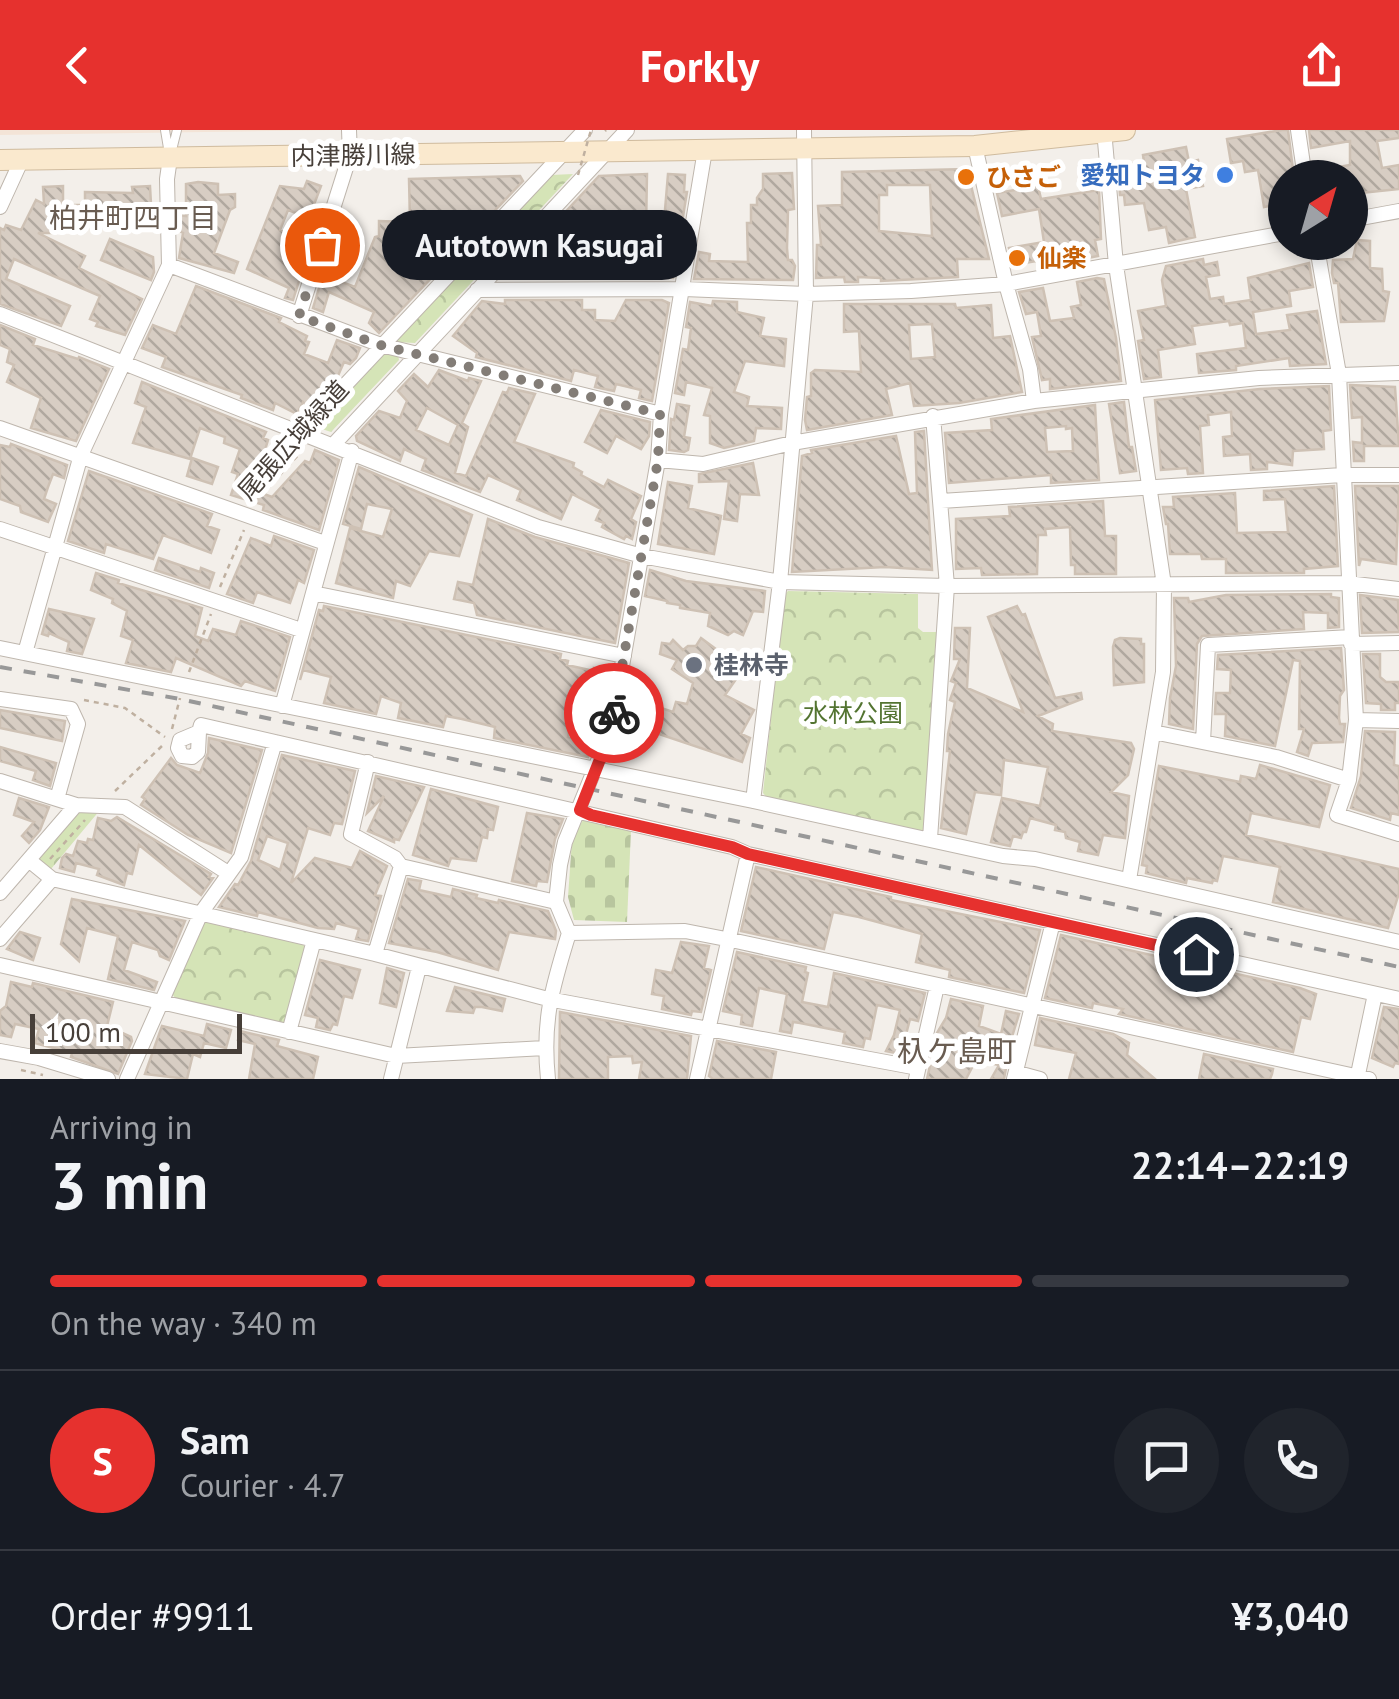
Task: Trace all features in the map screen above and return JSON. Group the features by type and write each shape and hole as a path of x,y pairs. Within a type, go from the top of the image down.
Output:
{"main road":[{"name":"内津勝川線","path":"11,160 566,150 606,137 706,150 805,139 975,146 1111,131"}],"street":[{"path":"299,316 350,156 349,130"},
{"path":"309,434 380,345 588,130"},
{"path":"334,444 477,290 606,137 627,130"},
{"path":"1298,130 1302,160"},
{"path":"1111,131 1116,265 1164,585 1163,672 1129,880"},
{"path":"753,800 780,582 806,294 805,139"},
{"path":"975,146 1030,370 1034,401"},
{"path":"548,1079 548,999 570,933 556,902 565,842 612,729 658,460 660,414 706,150"},
{"path":"24,653 81,455 170,265 170,158"},
{"path":"0,207 11,160"},
{"path":"1368,217 1399,211"},
{"path":"477,290 684,289 806,294 911,291 1006,284 1268,236"},
{"path":"1319,260 1339,374 1356,720 1350,780 1337,815 1399,834"},
{"path":"170,265 380,345 660,414"},
{"path":"0,314 538,527 642,556 780,582 947,586 1347,583 1399,589"},
{"path":"658,460 703,464 792,443 1034,401 1259,378 1399,373"},
{"path":"930,839 947,586 934,416"},
{"path":"0,428 325,543"},
{"path":"282,706 352,451"},
{"path":"940,501 1399,474"},
{"path":"0,529 301,630"},
{"path":"313,593 624,656"},
{"path":"1204,742 1208,645 1399,642"},
{"path":"0,648 753,800 1399,942"},
{"path":"0,699 71,710 78,724 57,799"},
{"path":"1356,720 1399,721"},
{"path":"199,732 201,724 580,810 748,854 1386,996"},
{"path":"1153,732 1276,757 1350,780"},
{"path":"128,1079 201,914 241,857 274,742"},
{"path":"368,762 351,834 395,858 401,866 556,902"},
{"path":"0,781 76,805 125,806 228,873"},
{"path":"0,893 76,805"},
{"path":"697,1079 748,854"},
{"path":"30,861 52,879 375,954 548,999 708,1027 917,1074 937,986"},
{"path":"375,954 401,866"},
{"path":"0,939 52,879"},
{"path":"1040,1079 1016,1076 1053,922"},
{"path":"570,933 685,932 731,940 1361,1078 1386,996 1399,984"},
{"path":"289,1032 314,940"},
{"path":"0,965 396,1056 545,1048"},
{"path":"391,1079 419,966"},
{"path":"0,1051 40,1058 108,1079"}],"lane":[{"path":"165,130 170,158"},
{"path":"170,158 177,130"}],"path":[{"path":"578,175 588,130"},
{"name":"尾張広域緑道","path":"127,782 175,722 184,685 254,502 309,434"},
{"path":"71,698 125,708 166,738"},
{"path":"20,1070 56,1078"}],"shaded area":[{"path":"0,130 339,130 0,135"}],"green space":[{"path":"573,174 415,343 397,342 396,337 551,175"},
{"path":"386,352 398,355 399,360 331,432 313,426"},
{"name":"水林公園","path":"788,591 918,594 918,628 923,632 940,632 926,829 920,833 768,799 763,793 784,595"},
{"path":"81,810 100,810 51,869 39,859"},
{"path":"584,818 631,830 627,922 574,920 568,897 572,840"},
{"path":"208,921 303,944 306,950 288,1021 282,1024 176,999 172,994 202,924"}],"building":[{"path":"1288,130 1292,160 1268,160 1268,206 1264,207 1258,170 1245,172 1243,161 1231,163 1227,139"},
{"path":"1309,130 1399,130 1399,138 1377,141 1382,168 1399,165 1399,189 1368,192 1368,160 1350,160 1350,141 1311,148"},
{"path":"1186,147 1189,162 1198,160 1203,186 1186,189 1195,237 1169,243 1166,227 1149,230 1144,203 1125,205 1124,195 1120,195 1118,165 1144,162 1143,155"},
{"path":"967,169 989,259 957,259 958,277 881,281 858,277 858,282 845,282 844,277 816,278 817,245 821,245 818,206 842,205 842,172","holes":["887,185 930,185 932,236 879,231 879,195 887,195"]},
{"path":"792,173 794,209 788,210 787,248 788,260 795,266 793,280 694,279 699,252 710,254 709,261 748,262 747,223 751,223 751,205 757,205 763,189 763,174"},
{"path":"647,174 646,230 574,229 574,238 557,221 599,176"},
{"path":"668,174 685,175 687,192 673,278 636,274 637,245 662,246"},
{"path":"520,176 523,181 459,248 438,228 426,261 437,272 379,333 369,323 374,312 329,292 323,312 313,308 323,275 355,287 375,237 379,236 379,221 410,222 409,179"},
{"path":"307,181 321,186 309,218 288,210 280,230 290,234 281,256 286,258 285,262 303,268 293,300 285,298 289,288 247,269 280,186 304,189"},
{"path":"186,184 218,184 218,195 235,194 235,207 230,210 214,253 238,262 234,273 179,258 183,233 179,231 178,215 186,216"},
{"path":"63,186 63,205 85,205 85,192 133,193 132,187 150,186 152,222 135,223 134,209 113,214 113,224 85,225 85,217 65,217 57,233 38,233 85,256 79,268 142,299 125,335 96,326 98,322 90,319 100,296 14,259 6,279 70,306 61,326 0,304 0,228 4,230 6,225 21,230 36,200 44,204 43,187"},
{"path":"1038,186 1041,199 1099,190 1101,239 1095,240 1098,256 1013,265 1009,248 1044,242 1039,209 1002,216 997,193"},
{"path":"110,239 153,257 151,280 101,260"},
{"path":"1370,241 1370,268 1382,269 1383,291 1389,292 1384,321 1341,322 1338,283 1334,283 1333,260 1368,260"},
{"path":"1203,259 1204,265 1217,262 1219,275 1206,277 1210,299 1223,297 1224,304 1251,300 1248,278 1309,263 1313,287 1289,291 1291,306 1253,312 1256,334 1290,330 1287,315 1317,311 1326,364 1290,366 1289,358 1236,366 1236,370 1199,373 1197,354 1246,348 1243,323 1230,325 1229,321 1192,326 1195,344 1158,350 1161,377 1144,379 1138,341 1144,340 1138,311 1166,306 1162,280 1166,266"},
{"path":"1104,279 1121,381 1050,389 1050,379 1042,380 1032,337 1041,336 1037,312 1026,314 1019,292 1043,288 1050,321 1074,318 1071,307 1081,305 1077,282"},
{"path":"196,286 281,318 279,322 307,336 304,354 328,363 337,340 360,348 356,358 350,364 344,362 337,378 326,389 322,387 309,408 303,402 297,414 275,403 273,410 162,367 166,357 142,348 153,325 176,334"},
{"path":"505,300 582,300 582,310 595,310 595,320 615,321 626,300 669,303 652,401 639,398 641,390 616,384 614,391 595,387 598,376 574,370 571,381 476,357 477,353 453,336 482,301 505,304"},
{"path":"713,301 737,302 737,312 764,318 760,336 786,339 784,366 745,361 734,392 749,397 747,406 782,408 781,429 756,428 754,441 724,448 710,443 710,416 704,415 712,388 686,382 684,395 675,393 683,349 688,350 690,302 712,306"},
{"path":"844,304 955,304 956,308 991,305 993,338 1010,336 1022,392 914,406 910,383 886,389 892,415 807,430 811,373 861,372 859,331 844,332","holes":["932,324 935,357 911,359 909,325"]},
{"path":"0,325 35,339 33,345 109,369 76,441 31,428 41,398 7,382 14,365 7,362 10,349 0,345"},
{"path":"439,370 468,381 481,381 462,423 468,427 455,473 466,476 503,392 507,393 509,388 535,394 514,442 574,463 581,475 604,487 608,480 641,496 631,519 636,522 632,539 602,527 604,523 596,520 601,509 572,494 561,519 517,500 521,490 488,475 480,492 422,470 426,459 404,449 400,461 357,441 356,436 379,411 400,418 407,401 398,391 414,374 428,387","holes":["427,408 458,425 449,445 416,430"]},
{"path":"142,382 266,432 263,438 268,440 253,490 272,497 305,461 310,463 315,450 339,460 319,530 231,495 238,474 232,472 240,449 224,443 225,437 200,428 190,459 133,443 146,407 135,403"},
{"path":"1350,385 1395,387 1399,446 1364,446 1364,461 1354,461 1353,442 1362,443 1362,417 1352,418"},
{"path":"1329,386 1331,430 1323,431 1324,449 1293,451 1292,465 1267,462 1267,469 1251,470 1250,454 1224,456 1223,437 1232,436 1231,412 1208,415 1209,425 1200,426 1203,473 1188,474 1187,468 1161,470 1155,400"},
{"path":"1124,402 1136,471 1120,473 1109,404"},
{"path":"677,404 689,406 684,437 690,438 684,452 669,450 671,419 674,420"},
{"path":"1095,405 1099,480 1051,483 1051,475 949,483 945,433 992,430 991,419","holes":["1045,428 1072,428 1073,451 1047,452"]},
{"path":"601,410 650,422 649,436 641,449 616,436 607,453 585,442"},
{"path":"924,431 932,570 885,567 792,572 802,456 812,453 811,450 896,436 909,494 917,493 915,432"},
{"path":"11,444 67,465 64,478 53,474 44,499 56,504 48,522 0,499 0,445"},
{"path":"192,458 218,467 212,484 187,476"},
{"path":"753,463 759,495 740,494 737,521 724,519 729,481 699,482 699,474"},
{"path":"359,467 472,515 459,556 429,551 410,586 396,581 393,598 336,583 350,528 383,537 392,509 367,504 361,529 343,524"},
{"path":"89,471 212,514 207,526 219,530 211,553 163,535 153,559 106,544 104,553 68,541"},
{"path":"668,482 692,486 688,508 721,516 714,554 658,544"},
{"path":"1334,486 1338,566 1304,569 1304,573 1226,573 1226,559 1170,554 1163,507 1174,507 1173,497 1235,493 1237,533 1288,532 1285,499 1264,500 1264,491"},
{"path":"1355,486 1399,486 1396,564 1361,559 1359,566"},
{"path":"1103,501 1105,536 1116,536 1116,574 1075,574 1075,565 1071,565 1070,527 1045,529 1046,535 1038,535 1037,574 982,575 981,568 956,569 956,519 1010,516 1009,507"},
{"path":"488,519 535,537 629,563 615,643 477,615 474,603 454,599 458,582 473,585"},
{"path":"274,536 314,550 304,583 298,580 290,603 257,592 253,603 227,594 251,538 271,546"},
{"path":"159,558 214,573 209,588 155,570"},
{"path":"650,570 686,581 765,591 763,612 753,611 743,635 734,631 728,635 708,626 710,613 645,596"},
{"path":"96,573 202,608 195,636 208,641 213,629 236,635 241,621 290,637 275,691 245,681 241,686 176,658 171,672 126,663 133,640 121,636 127,611 112,603 113,599 91,590"},
{"path":"1331,594 1339,598 1339,627 1328,628 1328,613 1303,612 1304,629 1202,636 1197,644 1193,729 1169,724 1176,666 1174,598 1188,598 1189,602 1226,595"},
{"path":"1360,595 1398,600 1399,632 1362,633"},
{"path":"324,606 561,654 560,659 568,661 567,665 610,671 603,715 589,721 571,718 568,737 593,744 588,757 494,738 495,727 462,719 446,716 443,727 398,718 401,703 381,696 376,714 324,703 331,677 303,670 300,680 319,610 323,611"},
{"path":"1017,606 1025,614 1055,698 1081,693 1082,699 1038,716 1053,724 1052,731 1131,743 1134,749 1128,775 1111,792 1129,796 1125,838 1103,835 1098,855 1078,851 1080,842 1066,838 1065,832 1055,830 1056,825 1030,818 1026,832 1021,838 1013,836 1010,846 991,842 1002,798 1040,806 1048,767 1004,760 1001,795 975,792 966,834 941,828 950,751 948,734 955,702 950,700 956,683 951,681 960,659 954,659 955,628 970,628 967,688 1023,712 988,617"},
{"path":"49,609 94,619 82,654 67,651 69,642 42,634"},
{"path":"701,638 743,669 725,695 754,710 741,734 750,738 742,762 629,724 637,700 673,712 676,702 687,704 693,683 672,669 677,660 660,654 662,643 670,644 673,640 683,650 696,646"},
{"path":"1120,638 1141,639 1144,644 1144,682 1114,685 1113,647"},
{"path":"1341,648 1344,690 1339,718 1340,724 1345,724 1343,742 1312,743 1308,756 1297,752 1304,729 1299,729 1300,661 1293,660 1275,746 1225,736 1226,714 1215,714 1216,693 1230,693 1231,670 1217,669 1218,655"},
{"path":"1363,654 1380,654 1380,677 1386,682 1399,682 1395,710 1381,710 1381,704 1366,703"},
{"path":"0,710 65,721 62,741 0,728"},
{"path":"1365,731 1395,732 1399,815 1391,813 1390,820 1351,808 1361,776"},
{"path":"209,738 262,750 231,853 188,835 141,805 145,799 142,797 171,758 177,765 200,773"},
{"path":"0,747 56,763 50,786 33,780 36,771 0,761"},
{"path":"282,755 355,771 342,824 334,823 330,835 308,828 291,883 315,858 352,868 360,851 387,866 375,895 381,896 368,941 356,939 359,929 336,923 334,929 318,928 258,912 257,916 219,907 238,885 251,861","holes":["267,836 288,843 280,870 258,860"]},
{"path":"1260,765 1330,785 1319,827 1251,813 1246,835 1399,869 1399,893 1388,928 1273,902 1280,867 1223,856 1217,881 1212,883 1187,878 1186,883 1146,873 1147,866 1142,865 1159,766 1240,782 1241,776 1256,779"},
{"path":"376,776 424,787 399,840 394,842 368,831 384,796 367,813"},
{"path":"431,789 498,807 493,830 488,829 487,838 482,837 476,861 451,858 448,866 413,855"},
{"path":"19,798 49,807 40,830 29,843 22,836 34,822 14,815"},
{"path":"527,813 563,819 547,882 537,881 536,886 512,881"},
{"path":"117,817 211,874 209,877 213,878 201,895 139,845 132,874 127,873 124,885 97,875 99,869 76,863 74,872 60,868 66,854 73,856 78,841 93,840 98,818 111,821"},
{"path":"756,867 1040,930 1024,993 949,977 950,970 916,962 922,934 859,917 833,912 824,949 741,931"},
{"path":"408,879 421,881 419,890 451,897 453,889 477,895 476,898 548,911 555,939 509,932 498,970 389,943"},
{"path":"72,899 185,921 169,960 160,956 158,950 132,942 124,970 157,982 154,990 108,979 118,936 87,928 79,961 61,944"},
{"path":"20,932 40,938 33,960 7,949"},
{"path":"1061,935 1300,988 1316,994 1310,1019 1301,1017 1293,1052 1119,1014 1123,1009 1093,1003 1092,1008 1045,998"},
{"path":"681,942 709,946 704,968 711,970 701,1012 692,1011 691,1015 662,1009 664,996 652,994 656,970 672,973"},
{"path":"737,952 806,967 802,1002 828,1007 834,973 925,993 918,1021 910,1019 901,1054 886,1051 900,1010 877,1005 870,1039 865,1038 863,1047 843,1043 845,1032 800,1023 793,1022 791,1033 780,1031 787,994 759,988 752,1026 741,1024 742,1015 723,1011"},
{"path":"320,960 360,970 352,998 344,996 337,1025 333,1024 330,1030 316,1027 318,1018 305,1015"},
{"path":"387,968 404,973 396,1007 380,1003"},
{"path":"11,982 32,987 33,983 113,1002 107,1026 132,1041 118,1074 71,1057 72,1053 35,1043 39,1029 15,1024 11,1037 0,1035 0,1011 6,1006"},
{"path":"455,987 505,999 502,1011 475,1007 473,1013 447,1011"},
{"path":"951,999 983,1006 979,1026 1001,1034 1006,1011 1019,1014 1003,1066 1004,1079 991,1079 999,1065 979,1054 966,1079 927,1079 931,1061 938,1052 934,1049 937,1033"},
{"path":"1384,1007 1399,1009 1399,1064 1393,1067 1372,1058"},
{"path":"560,1012 691,1036 687,1079 639,1079 642,1062 633,1063 632,1056 608,1057 608,1079 559,1079"},
{"path":"1040,1018 1113,1034 1129,1043 1127,1055 1155,1079 1069,1079 1076,1053 1035,1045"},
{"path":"207,1024 231,1030 226,1048 204,1043 200,1057 193,1054 187,1079 145,1074 162,1026 204,1036"},
{"path":"240,1031 279,1040 277,1046 318,1057 313,1079 249,1079 255,1044 238,1040"},
{"path":"717,1041 776,1052 771,1079 713,1079 709,1076"},
{"path":"1204,1054 1273,1069 1272,1074 1270,1079 1199,1079"}],"railway":[{"path":"0,667 180,699 1399,967"}],"way so far":[{"path":"322,245 299,316 380,345 660,414 658,460 614,713"}],"place":[{"name":"愛知トヨタ","path":"1225,175"},
{"name":"ひさご","path":"966,177"},
{"name":"Autotown Kasugai","path":"322,245"},
{"name":"仙楽","path":"1017,258"},
{"name":"桂林寺","path":"694,665"}],"district":[{"name":"柏井町四丁目","path":"133,217"},
{"name":"杁ケ島町","path":"957,1050"}],"route":[{"path":"614,713 612,729 580,810 591,815 1196,954"}]}
